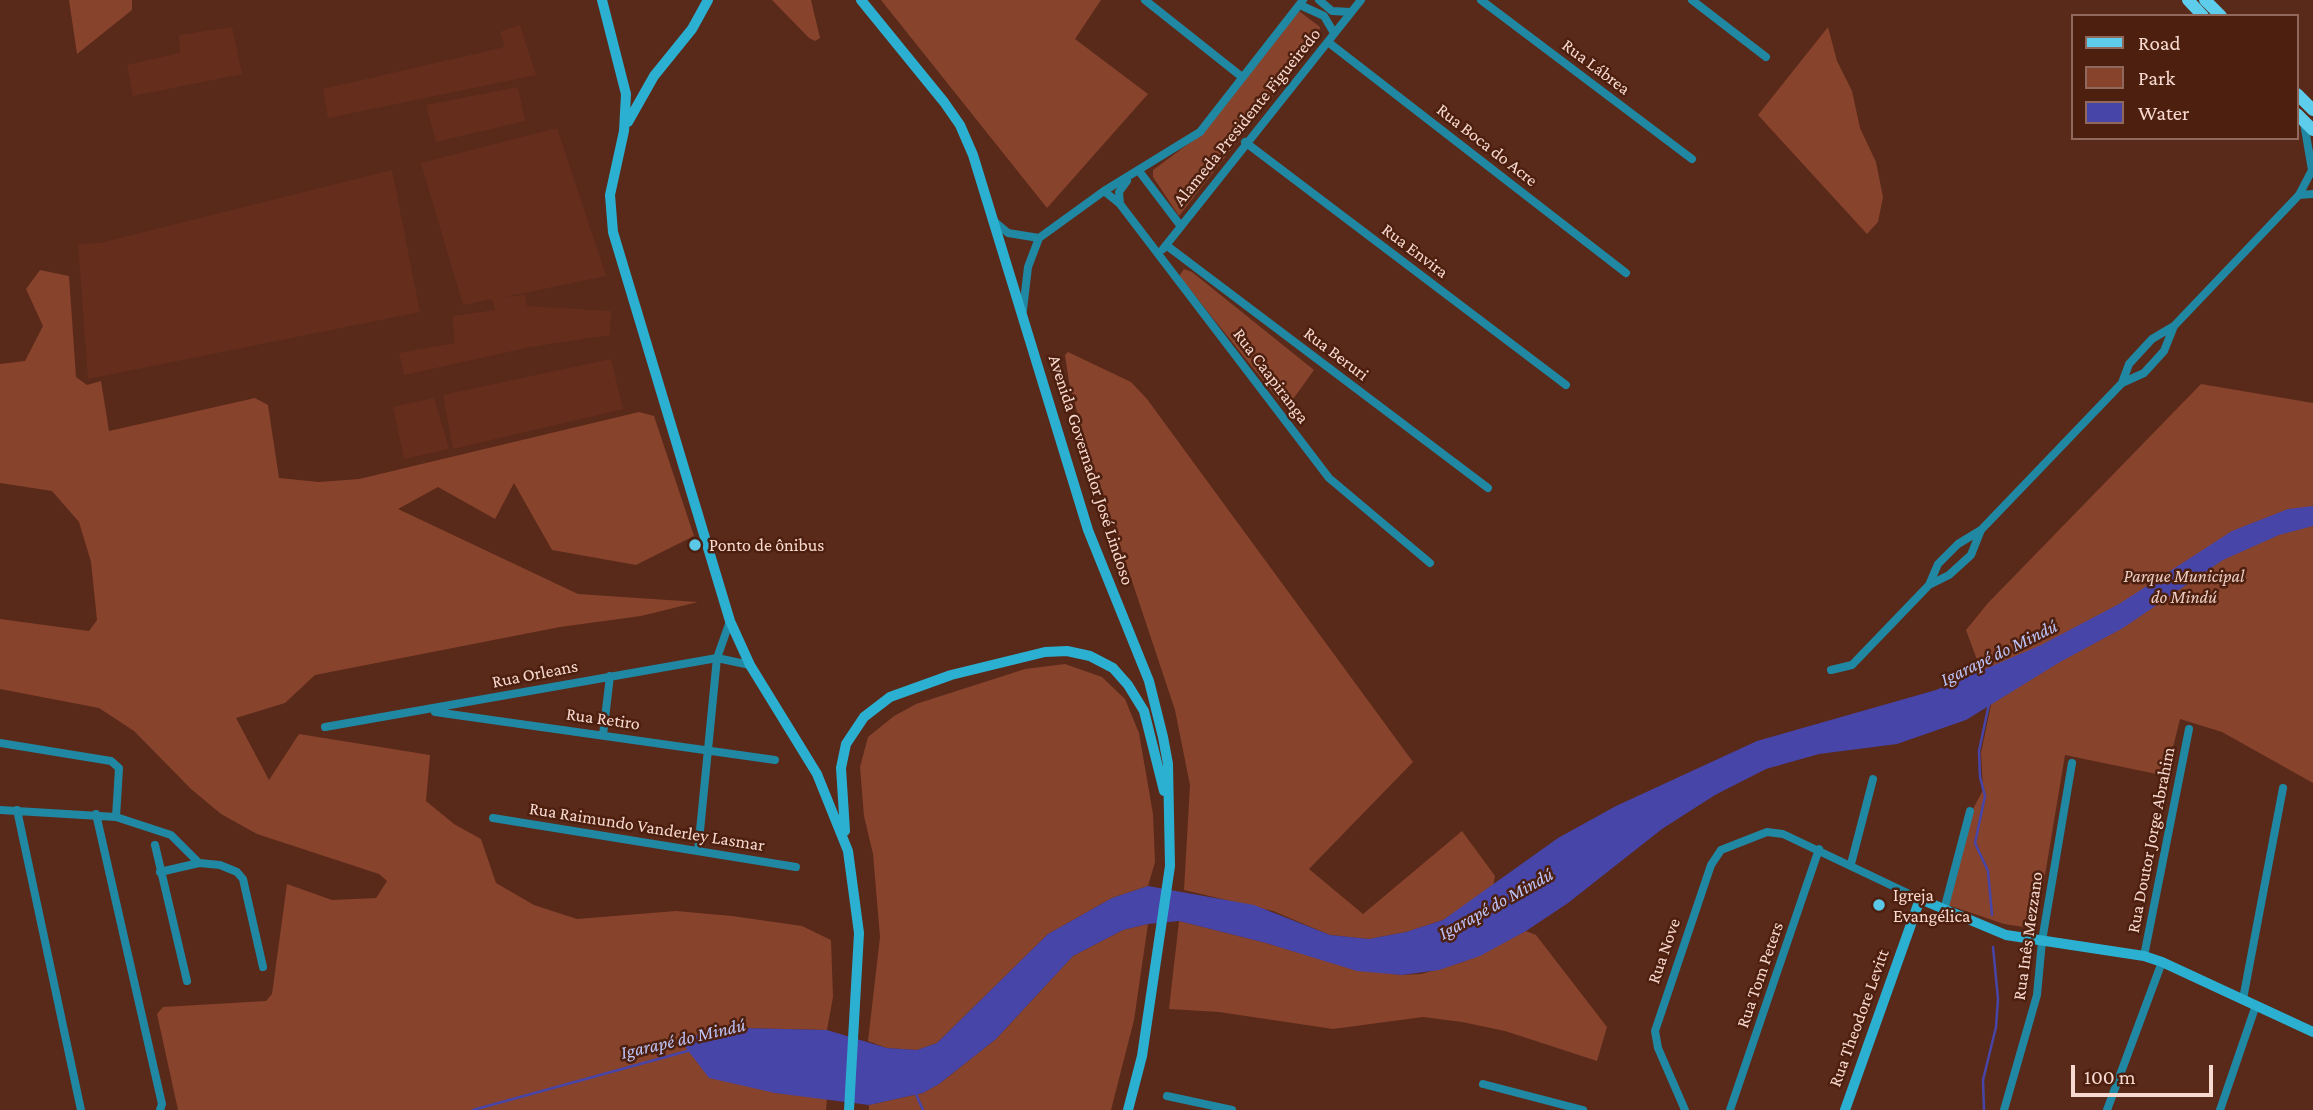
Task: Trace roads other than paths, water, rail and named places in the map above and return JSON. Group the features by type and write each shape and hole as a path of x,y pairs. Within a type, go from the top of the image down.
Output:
{"main road":[{"path":"603,0 625,80 624,131 610,195 613,232 730,621 750,665 810,762 848,851"},
{"path":"624,131 654,76 699,17 708,0"},
{"name":"Avenida Governador José Lindoso","path":"861,0 960,125 994,222 1100,565 1149,681 1168,764 1170,866 1157,973 1142,1056 1128,1110"},
{"path":"2188,0 2201,14"},
{"path":"2205,0 2219,14"},
{"path":"2305,115 2313,130"},
{"path":"849,1110 859,984 859,933 840,788 841,768 846,744 864,717 877,705 902,692 951,675 1045,652 1067,651 1090,656 1113,668 1128,685 1144,711 1171,820"},
{"path":"1920,899 2006,935 2144,956 2162,962 2313,1032"},
{"name":"Rua Theodore Levitt","path":"1845,1110 1920,899"}],"street":[{"path":"1145,0 1242,77"},
{"path":"1319,0 1332,10 1351,12"},
{"name":"Alameda Presidente Figueiredo","path":"1159,254 1245,142 1361,0"},
{"name":"Rua Lábrea","path":"1481,0 1692,159"},
{"path":"1692,0 1766,57"},
{"path":"1301,2 1324,16 1334,33"},
{"name":"Alameda Presidente Figueiredo","path":"1040,238 1104,191 1199,132 1301,2"},
{"name":"Rua Boca do Acre","path":"1328,42 1626,273"},
{"path":"2122,383 2129,365 2152,339 2174,326 2299,195 2312,170 2305,115"},
{"name":"Rua Envira","path":"1245,142 1566,385"},
{"path":"1120,204 1119,192 1137,172 1180,225"},
{"name":"Rua Caapiranga","path":"1104,191 1120,204 1329,478 1430,563"},
{"path":"2299,195 2313,194"},
{"path":"994,222 1008,233 1040,238 1028,267 1023,317"},
{"name":"Rua Beruri","path":"1166,245 1488,488"},
{"path":"1831,670 1852,665 1929,585 1940,562 1959,542 1981,530 2122,383 2144,373 2164,351 2174,326"},
{"path":"1929,585 1949,575 1971,555 1981,530"},
{"path":"698,852 717,658 730,621"},
{"name":"Rua Orleans","path":"325,727 717,658 750,665"},
{"path":"603,735 610,676"},
{"name":"Rua Retiro","path":"427,711 775,760"},
{"name":"Rua Doutor Jorge Abrahim","path":"2144,956 2189,729"},
{"path":"0,743 111,761 119,768 116,817"},
{"name":"Rua Inês Mezzano","path":"2004,1110 2034,1010 2042,941 2071,763"},
{"path":"1851,864 1873,779"},
{"path":"2243,999 2283,788"},
{"path":"0,810 116,817 171,835 199,863"},
{"path":"17,810 81,1110"},
{"path":"1944,910 1970,811"},
{"path":"96,814 162,1104 160,1110"},
{"name":"Rua Raimundo Vanderley Lasmar","path":"493,818 796,867"},
{"name":"Rua Nove","path":"1685,1110 1658,1048 1656,1021 1717,854 1726,846 1767,832 1783,834 1819,849"},
{"path":"155,845 187,981"},
{"path":"1819,849 1920,899"},
{"name":"Rua Tom Peters","path":"1730,1110 1819,849"},
{"path":"160,872 199,863 220,865 237,872 243,879 263,967"},
{"path":"2107,1110 2162,962"},
{"path":"2220,1110 2256,1004"},
{"path":"1483,1084 1583,1110"},
{"path":"1167,1096 1232,1110"}],"water":[{"path":"2313,506 2313,526 2279,535 2223,560 2123,628 2060,662 1966,720 1897,744 1819,754 1766,769 1715,795 1662,829 1568,903 1526,931 1480,956 1439,970 1402,975 1357,971 1266,943 1179,921 1148,924 1123,930 1073,956 996,1039 939,1084 923,1093 869,1105 775,1093 709,1078 683,1044 702,1032 742,1028 827,1030 887,1048 917,1050 937,1043 1048,934 1112,898 1148,886 1254,905 1330,935 1369,939 1406,932 1443,920 1558,838 1616,806 1757,741 1936,690 2041,645 2119,604 2232,531 2288,509"}],"waterway":[{"path":"1989,704 1979,751 1980,777 1985,796 1975,843 1988,871 1992,915"},
{"path":"1984,1110 1983,1080 1996,1027 1998,999 1993,947"},
{"name":"Igarapé do Mindú","path":"473,1110 691,1050"},
{"path":"915,1092 923,1110"}],"place":[{"name":"Ponto de ônibus","path":"695,545"},
{"name":"Igreja Evangélica","path":"1879,905"}],"park label":[{"name":"Parque Municipal do Mindú","path":"2184,586"}]}
